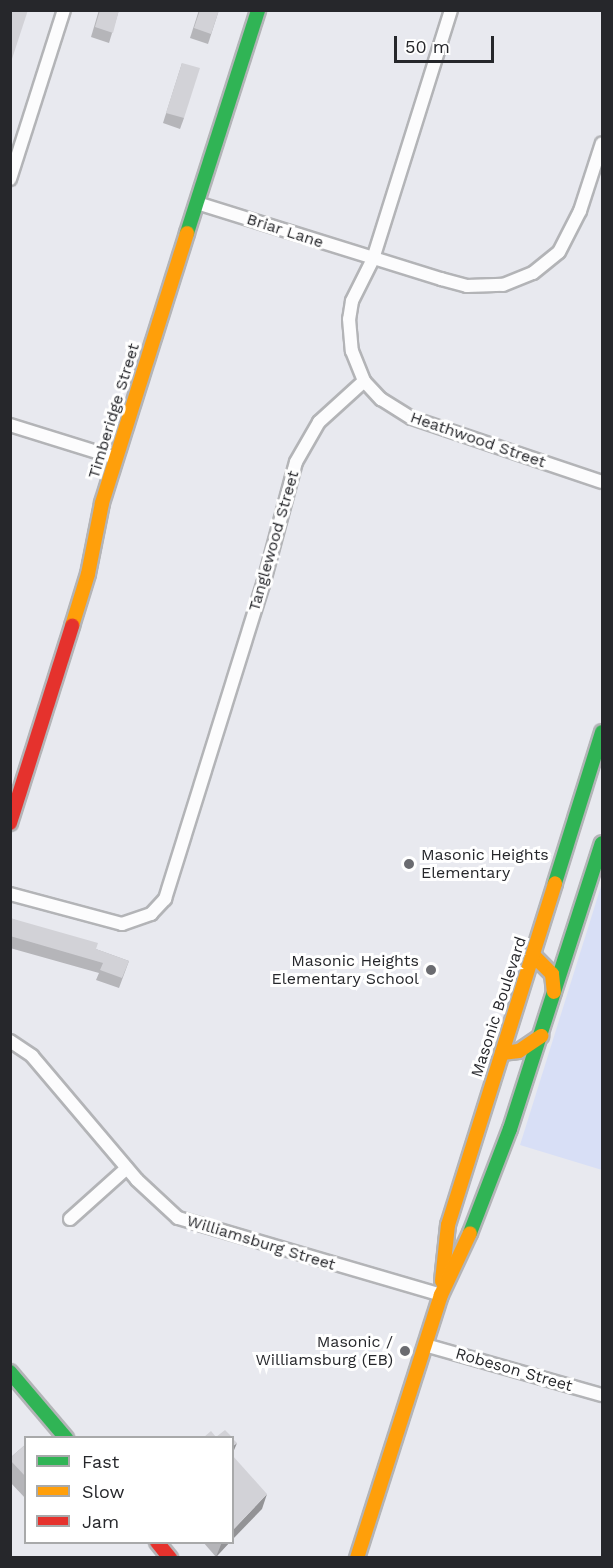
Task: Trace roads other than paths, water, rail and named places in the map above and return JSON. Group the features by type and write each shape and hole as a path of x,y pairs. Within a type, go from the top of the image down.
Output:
{"main road":[{"name":"Timberidge Street","path":"10,823 88,574 116,458 258,10"},
{"name":"Masonic Boulevard","path":"441,1295 448,1225 603,732"},
{"name":"Masonic Boulevard","path":"357,1557 441,1295 470,1234 510,1129 603,843"},
{"path":"532,955 552,974 554,996"},
{"path":"502,1053 519,1051 541,1036"},
{"path":"479,1126 496,1133 510,1129"},
{"path":"13,1381 65,1436"},
{"path":"159,1544 170,1557"}],"street":[{"path":"10,179 64,10"},
{"path":"364,381 352,351 349,319 352,302 373,259 451,10"},
{"name":"Briar Lane","path":"197,203 373,259 467,286 503,285 523,278 559,252 570,234 603,142"},
{"name":"Heathwood Street","path":"364,381 381,399 412,418 603,482"},
{"name":"Tanglewood Street","path":"10,894 122,924 151,914 165,899 256,607 296,462 319,422 364,381"},
{"path":"10,425 116,458"},
{"name":"Williamsburg Street","path":"10,1041 32,1056 127,1168 167,1210 191,1224 441,1295"},
{"path":"70,1219 127,1168"},
{"name":"Robeson Street","path":"425,1345 603,1395"}],"place":[{"name":"Masonic Heights Elementary","path":"409,864"},
{"name":"Masonic Heights Elementary School","path":"431,970"},
{"name":"Masonic / Williamsburg (EB)","path":"405,1351"}]}
